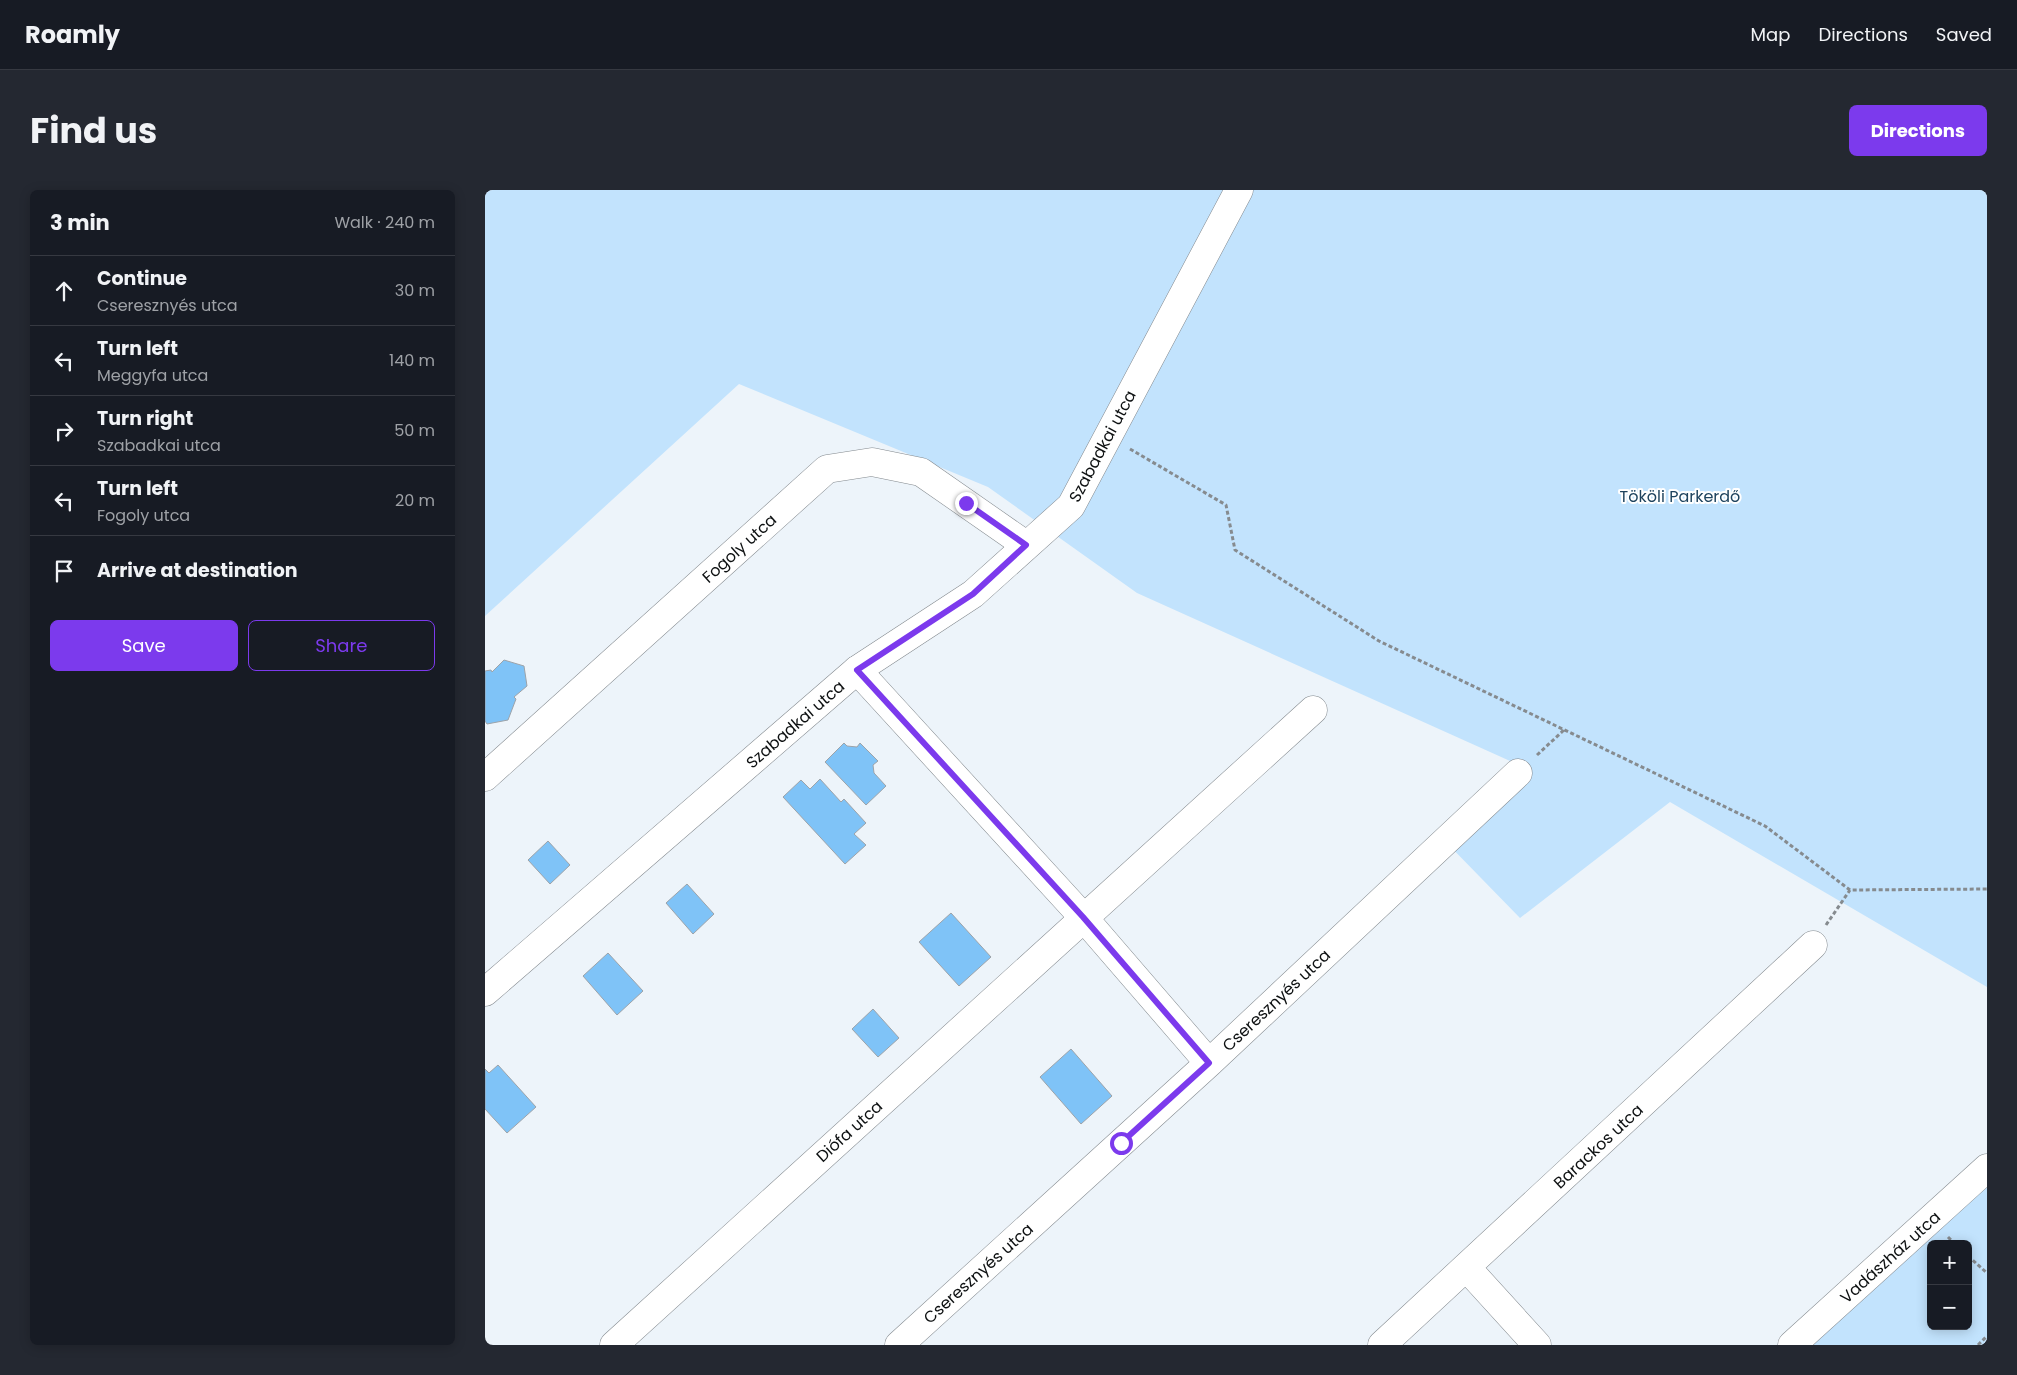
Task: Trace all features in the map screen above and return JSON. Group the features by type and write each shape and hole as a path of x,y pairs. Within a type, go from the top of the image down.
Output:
{"street":[{"name":"Szabadkai utca","path":"485,992 857,670 973,594 1071,506 1239,190"},
{"name":"Fogoly utca","path":"485,776 827,469 872,462 921,472 1026,545"},
{"path":"857,670 1083,917 1209,1063"},
{"name":"Diófa utca","path":"614,1345 1313,710"},
{"name":"Cseresznyés utca","path":"899,1345 1209,1063 1518,773"},
{"name":"Barackos utca","path":"1382,1345 1813,946"},
{"name":"Vadászház utca","path":"1792,1345 1987,1168"},
{"path":"1467,1268 1537,1345"}],"path":[{"path":"1108,436 1226,504 1235,550 1379,640 1765,826 1850,890 1987,889"},
{"path":"1518,773 1564,730"},
{"path":"1813,946 1850,890"},
{"path":"1972,1260 1987,1273"},
{"path":"1978,1345 1987,1336"}],"green space":[{"name":"Tököli Parkerdő","path":"485,190 1987,190 1987,987 1670,802 1520,918 1442,838 1519,765 1137,593 988,487 739,384 485,616"},
{"path":"1987,1167 1987,1345 1792,1345"}],"building":[{"path":"504,660 524,666 527,686 514,697 516,699 508,720 487,724 485,721 485,671 491,670 492,672"},
{"path":"844,743 847,746 857,747 860,743 878,761 873,765 874,773 886,786 866,805 825,762"},
{"path":"820,779 841,802 844,799 866,823 854,834 866,845 845,864 783,797 801,780 810,789"},
{"path":"548,841 570,865 550,884 528,860"},
{"path":"687,884 714,914 693,934 666,903"},
{"path":"951,913 991,957 959,986 919,942"},
{"path":"608,953 643,991 617,1015 583,976"},
{"path":"873,1009 899,1038 878,1057 852,1029"},
{"path":"1071,1049 1112,1096 1081,1124 1040,1077"},
{"path":"498,1065 536,1107 507,1133 485,1109 485,1069 489,1073"}],"route":[{"path":"966,503 1026,545 973,594 857,670 1083,917 1209,1063 1121,1143"}]}
